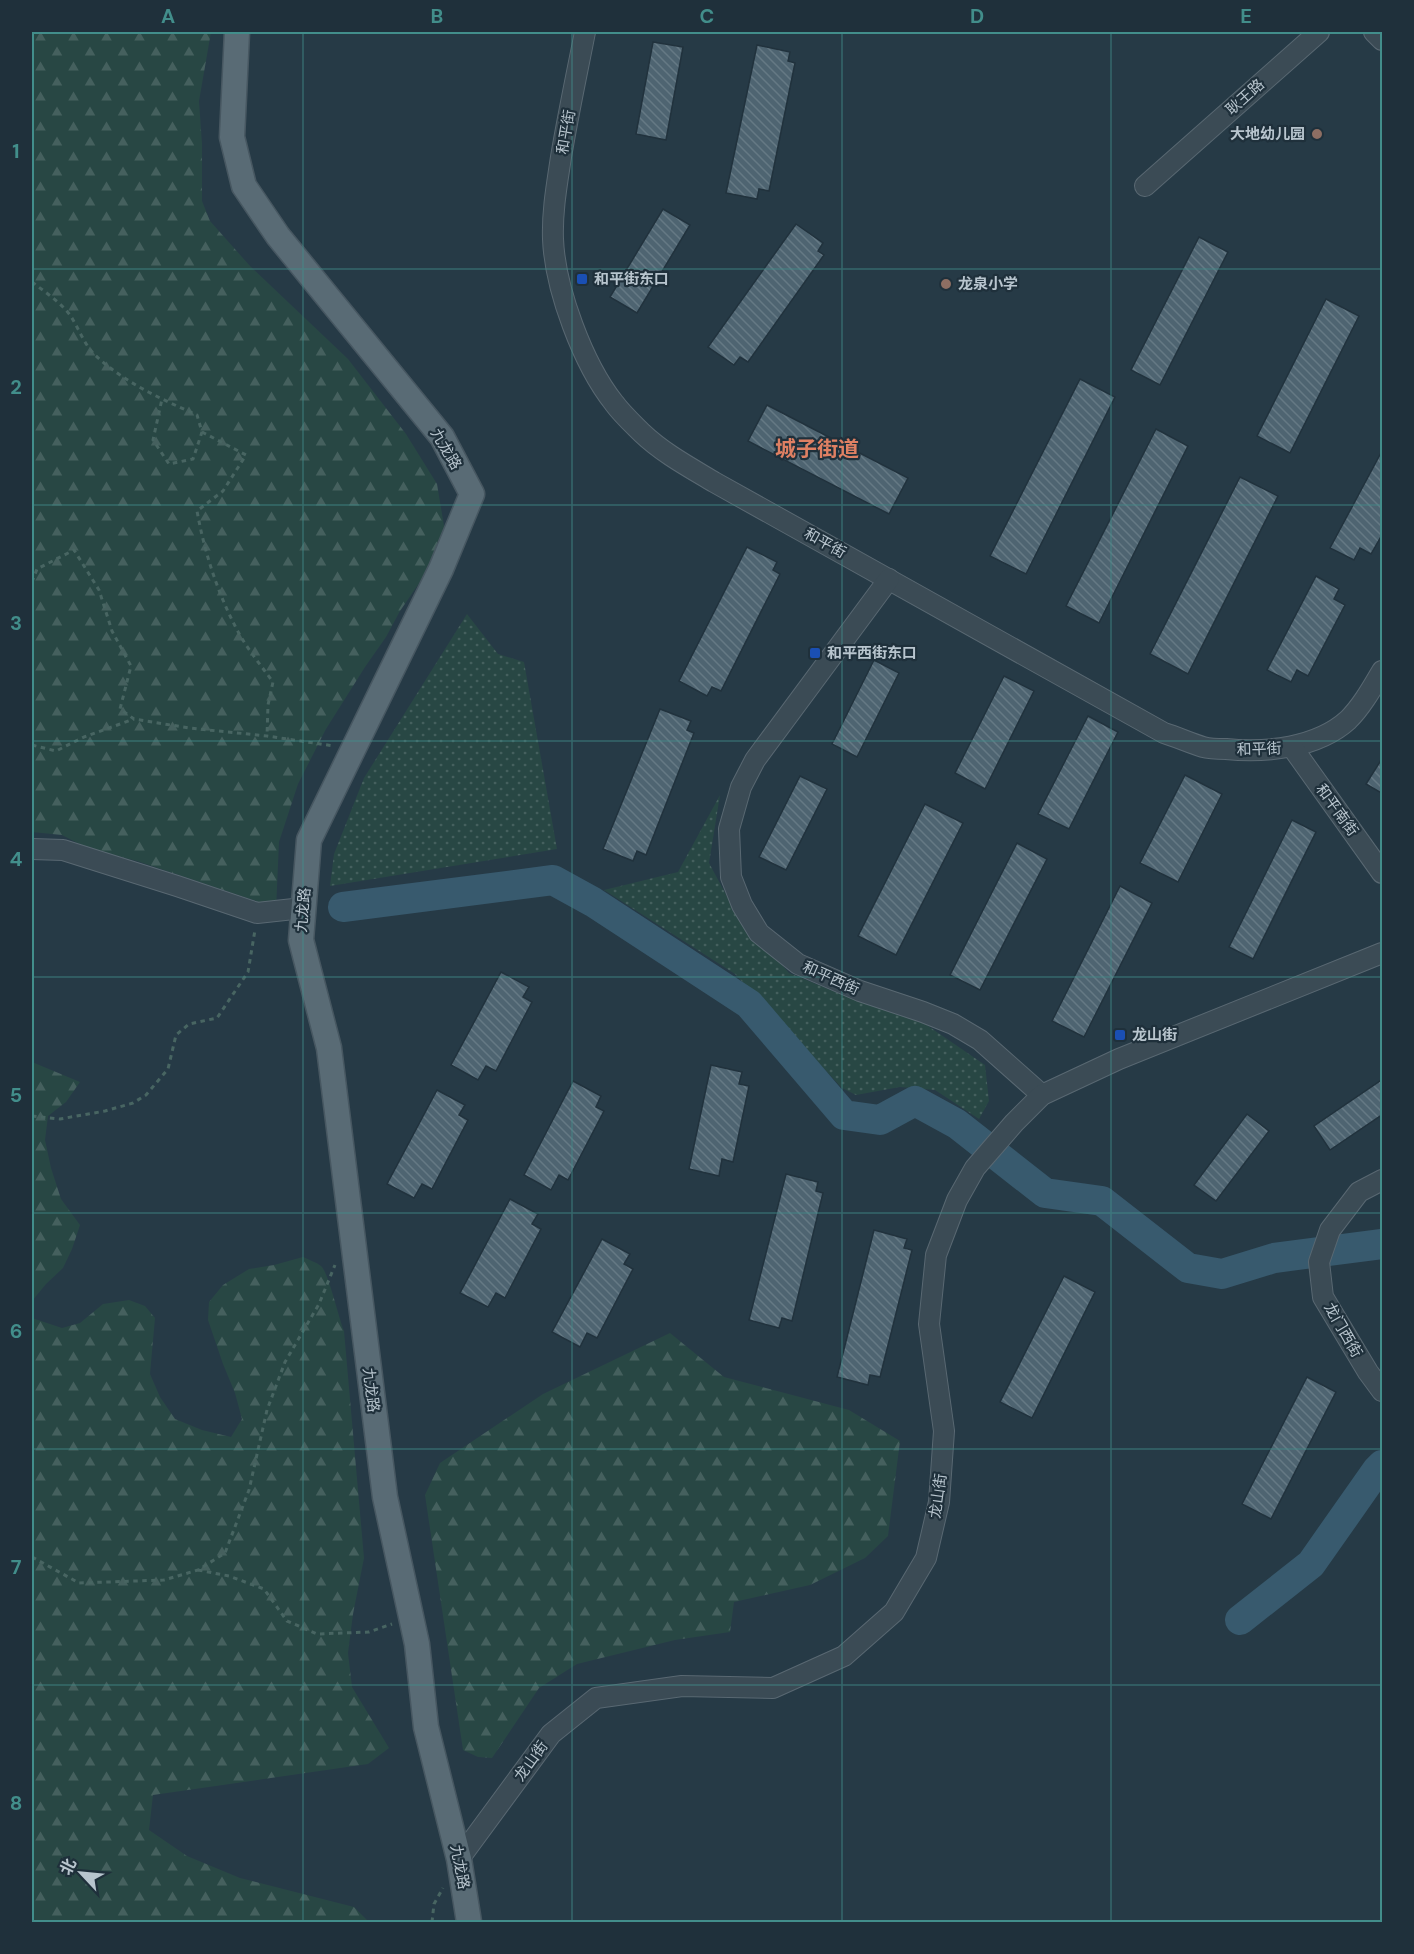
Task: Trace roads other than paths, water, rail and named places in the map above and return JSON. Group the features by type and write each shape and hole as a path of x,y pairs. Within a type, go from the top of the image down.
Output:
{"main road":[{"name":"九龙路","path":"237,32 232,137 244,186 278,236 442,437 472,494 441,569 309,840 301,940 329,1048 385,1497 417,1644 426,1727 459,1859 470,1923"}],"street":[{"name":"和平街","path":"585,32 556,191 553,238 559,282 573,323 594,371 614,403 644,435 675,459 1164,733 1204,748 1272,750 1292,747 1330,732 1348,720 1383,671"},
{"name":"耿王路","path":"1145,186 1319,32"},
{"path":"1374,32 1383,40"},
{"name":"和平西街","path":"889,579 754,760 741,787 729,829 731,877 742,905 759,933 798,964 860,991 953,1024 980,1040 1042,1095"},
{"name":"和平南街","path":"1292,747 1383,873"},
{"path":"32,849 63,850 257,913 303,908"},
{"name":"龙山街","path":"459,1859 551,1734 596,1698 682,1686 773,1688 844,1656 894,1612 926,1558 939,1502 944,1431 929,1324 936,1255 957,1200 975,1168 1042,1095 1119,1059 1383,953"},
{"name":"龙门西街","path":"1380,1388 1323,1297 1319,1263 1330,1230 1359,1192 1383,1180"}],"waterway":[{"path":"343,907 553,880 593,902 749,1004 844,1115 880,1120 915,1101 957,1124 1045,1193 1102,1201 1188,1268 1222,1274 1274,1258 1382,1244"},
{"path":"1240,1620 1311,1564 1382,1465"}],"place":[{"name":"大地幼儿园","path":"1317,134"},
{"name":"和平街东口","path":"582,279"},
{"name":"龙泉小学","path":"946,284"},
{"name":"和平西街东口","path":"815,653"},
{"name":"龙山街","path":"1120,1035"}],"district":[{"name":"城子街道","path":"817,449"}]}
